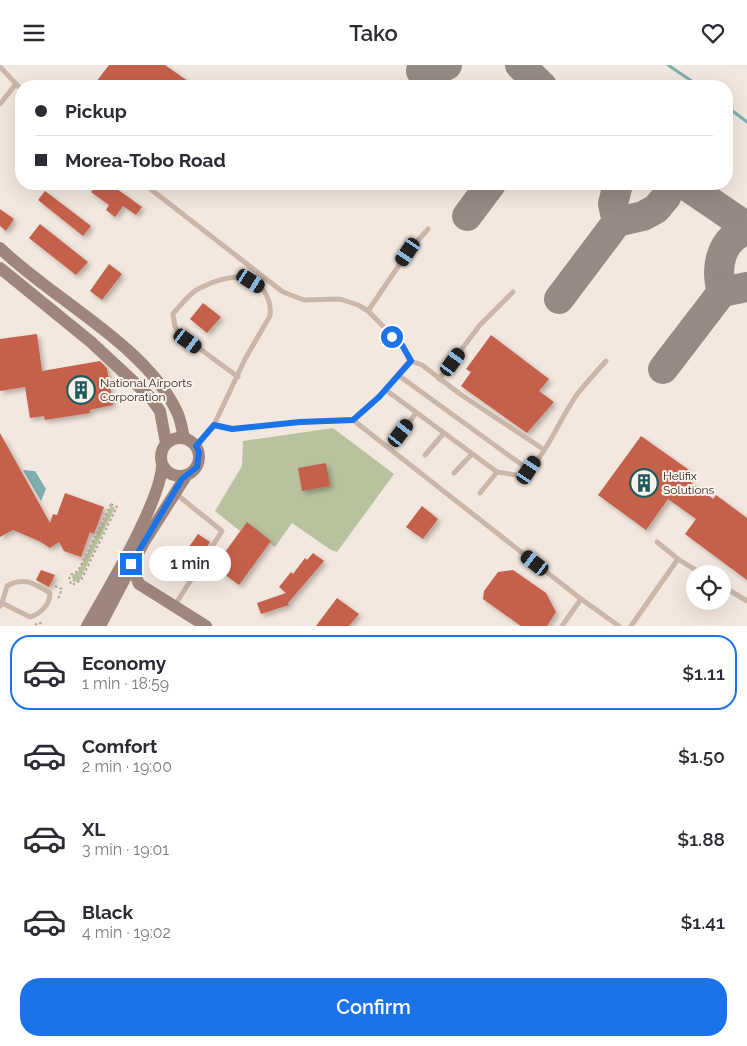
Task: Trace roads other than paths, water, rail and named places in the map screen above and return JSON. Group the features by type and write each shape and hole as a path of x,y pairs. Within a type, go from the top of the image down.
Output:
{"main road":[{"path":"0,247 136,358 161,385 178,413 184,438"},
{"path":"0,268 91,342 150,397 160,411 166,443"},
{"path":"87,626 139,529 161,479 161,450 166,443 174,439 184,438 196,446 199,452 197,467 186,476 175,492 131,564 100,626"},
{"path":"162,466 172,475 186,476"},
{"path":"131,564 139,584 206,626"},
{"path":"118,591 139,584"}],"lane":[{"path":"0,67 15,83"},
{"path":"0,104 15,85"},
{"path":"152,190 282,292 304,300 340,299 358,305 368,311 402,345 411,361 422,365 438,379 543,449"},
{"path":"368,311 408,252 428,229"},
{"path":"196,446 214,425 270,316 269,301 260,286 243,277 223,280 197,290 173,314 175,327 180,334 238,377"},
{"path":"438,379 480,325 514,292"},
{"path":"214,425 232,429 300,422 353,420 386,390 411,361"},
{"path":"386,390 497,472 522,476 529,470 578,393 606,361"},
{"path":"398,375 529,470"},
{"path":"401,433 416,413"},
{"path":"353,420 581,599 620,626"},
{"path":"425,455 444,433"},
{"path":"454,473 472,454"},
{"path":"480,493 497,472"},
{"path":"174,606 222,531 175,492"},
{"path":"657,542 688,565"},
{"path":"631,626 678,559"},
{"path":"16,581 29,581 50,593 50,599 38,614 30,617 1,605 7,586 16,581"},
{"path":"731,591 747,601"},
{"path":"562,626 581,599"}],"water":[{"path":"23,470 35,471 46,489 41,501"}],"waterway":[{"path":"668,65 690,80"},
{"path":"733,111 747,122"}],"place":[{"name":"National Airports Corporation","path":"81,390"},
{"name":"Helifix Solutions","path":"644,483"}]}
